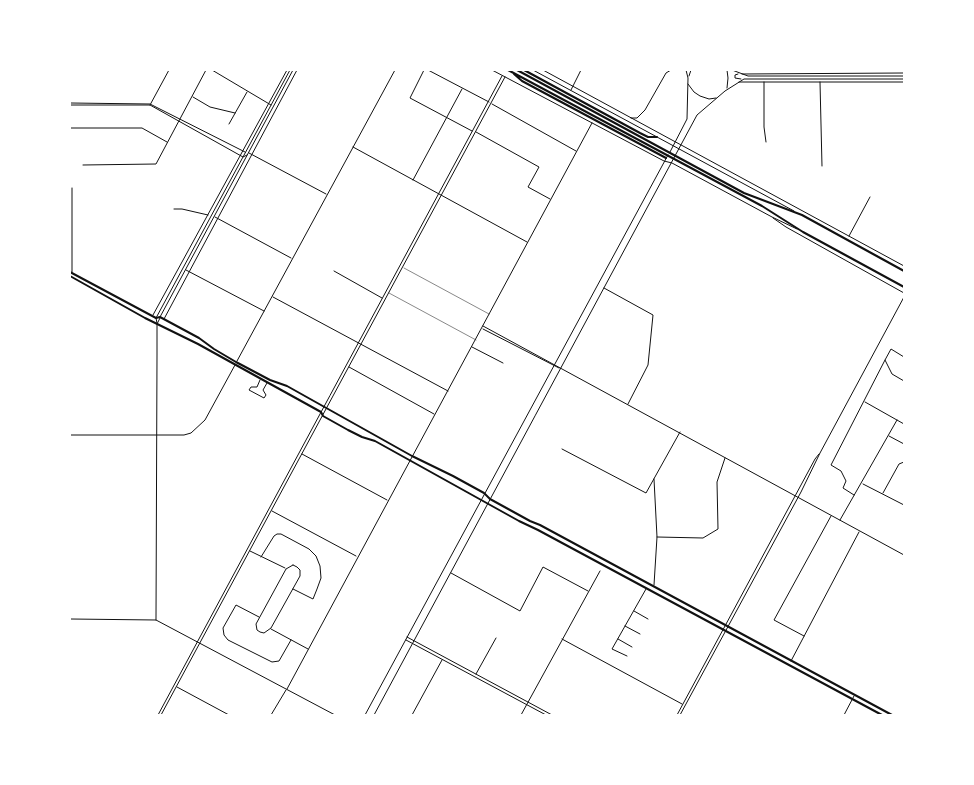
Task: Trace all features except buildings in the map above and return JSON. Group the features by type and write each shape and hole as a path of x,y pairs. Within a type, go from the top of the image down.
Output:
{"main road":[{"path":"517,70 744,193 802,215 904,271"},
{"path":"524,70 640,133 648,137 657,137"},
{"path":"509,71 522,81 665,160"},
{"path":"509,71 762,206 803,232 904,287"},
{"path":"71,272 152,316 164,319 199,338 236,362 270,380 287,386 412,456 484,493 490,499 892,715"},
{"path":"70,276 267,382 321,412 323,416 362,437 375,441 524,524 882,715"}],"street":[{"path":"150,104 169,70"},
{"path":"83,165 156,164 206,70"},
{"path":"212,70 271,105"},
{"path":"152,316 287,70"},
{"path":"180,120 240,156 243,157 250,154 292,70"},
{"path":"156,620 158,317 271,105 292,70"},
{"path":"158,317 216,217 297,70"},
{"path":"70,435 184,435 196,430 209,412 235,365 326,194 395,70"},
{"path":"424,70 410,98 539,167 528,187 550,200"},
{"path":"428,70 577,151"},
{"path":"492,70 803,232"},
{"path":"533,70 802,215"},
{"path":"543,70 904,266"},
{"path":"570,90 582,70"},
{"path":"631,118 637,118 645,110 665,75 671,70"},
{"path":"365,715 687,120 688,78 686,70"},
{"path":"688,78 691,70"},
{"path":"725,91 728,85 727,70"},
{"path":"732,70 748,76 904,79"},
{"path":"904,73 736,74 735,78 739,80 904,79"},
{"path":"199,642 321,412 349,368 382,299 504,76"},
{"path":"374,715 697,115 734,84 744,79"},
{"path":"734,84 746,81 820,82 904,79"},
{"path":"764,82 766,142"},
{"path":"820,82 822,166"},
{"path":"688,84 700,96 712,99 718,97"},
{"path":"413,180 462,88"},
{"path":"229,124 247,92"},
{"path":"192,97 210,107 235,113"},
{"path":"70,104 150,104 326,194"},
{"path":"271,715 287,689 434,414 484,326 592,123"},
{"path":"70,128 142,128 168,142"},
{"path":"352,147 527,242"},
{"path":"71,272 72,188"},
{"path":"300,453 323,416 325,408 389,293 440,195"},
{"path":"849,236 870,197"},
{"path":"174,209 211,216"},
{"path":"216,217 292,259"},
{"path":"164,319 216,217"},
{"path":"772,217 786,227 904,293"},
{"path":"403,267 490,314"},
{"path":"186,269 264,311"},
{"path":"334,271 382,299"},
{"path":"604,288 652,315 648,364 628,404"},
{"path":"389,293 476,340"},
{"path":"272,296 448,391"},
{"path":"678,715 798,497 904,297"},
{"path":"484,326 554,365"},
{"path":"482,328 628,404 904,555"},
{"path":"472,347 503,363"},
{"path":"854,495 843,488 846,481 841,471 831,465 891,349 904,356"},
{"path":"885,360 892,374 904,381"},
{"path":"349,368 434,414"},
{"path":"261,379 257,387 251,387 249,390 264,398 266,395 262,390 267,382"},
{"path":"864,402 904,424"},
{"path":"840,520 897,420"},
{"path":"562,450 646,493 680,432"},
{"path":"888,435 904,444"},
{"path":"300,453 387,500"},
{"path":"727,626 815,458 820,453"},
{"path":"656,537 703,538 718,529 717,482 725,457"},
{"path":"883,494 899,464 904,462"},
{"path":"654,478 656,537 654,587"},
{"path":"861,483 904,505"},
{"path":"158,715 270,510"},
{"path":"270,510 358,557"},
{"path":"804,636 774,620 831,516"},
{"path":"791,660 860,531"},
{"path":"261,557 277,534 281,534 309,549 316,556 320,566 320,578 313,599 293,588"},
{"path":"249,551 286,569"},
{"path":"293,565 300,570 300,576 271,628 264,633 257,630 256,624 286,569 293,565"},
{"path":"450,573 520,611 543,567 588,591"},
{"path":"521,715 600,571"},
{"path":"627,656 612,649 646,588"},
{"path":"259,617 236,605 223,628 224,635 228,640 272,662 279,661 291,640"},
{"path":"633,611 648,619"},
{"path":"70,619 156,620 335,715"},
{"path":"624,626 640,634"},
{"path":"271,628 308,649"},
{"path":"407,637 546,715"},
{"path":"475,675 496,638"},
{"path":"618,638 632,647"},
{"path":"562,639 684,705"},
{"path":"405,640 552,715"},
{"path":"412,715 442,659"},
{"path":"161,715 175,686"},
{"path":"175,686 229,715"},
{"path":"844,715 854,695"}]}
